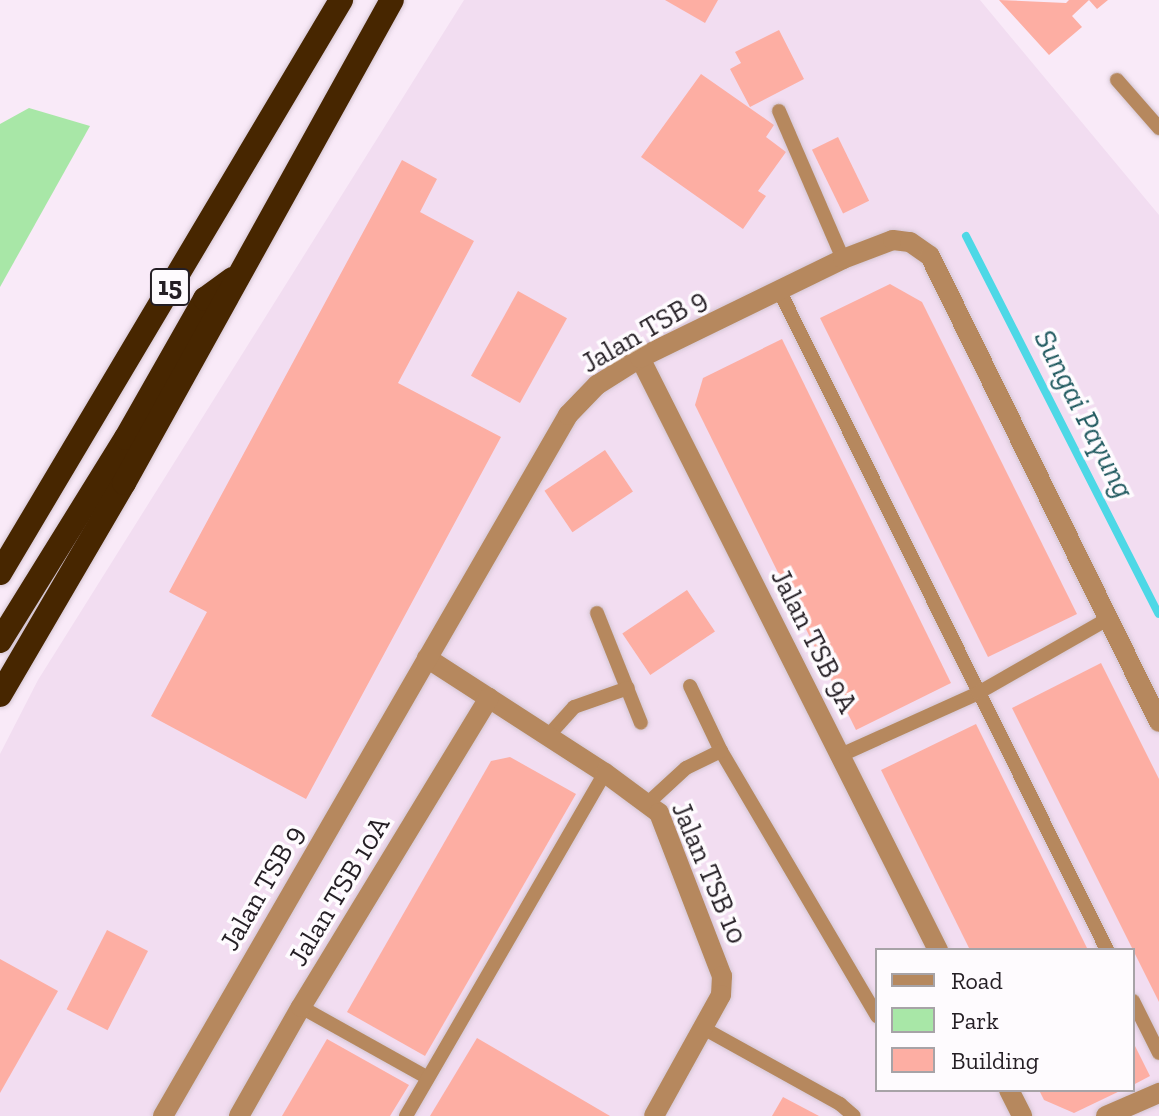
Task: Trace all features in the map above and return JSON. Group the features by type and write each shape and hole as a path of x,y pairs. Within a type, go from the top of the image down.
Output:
{"highway":[{"name":"15","path":"0,573 341,0"},
{"name":"15","path":"0,695 124,483 392,0"},
{"path":"0,641 126,438 205,299 238,275"}],"street":[{"name":"Jalan TSB 9","path":"163,1116 568,415 597,385 640,358 843,259 893,240 910,242 930,256 1106,620 1159,722"},
{"name":"Jalan TSB 9A","path":"640,358 937,948"},
{"name":"Jalan TSB 10","path":"427,658 649,802 659,813 722,976 721,995 654,1116"},
{"name":"Jalan TSB 10A","path":"239,1116 301,1007 489,698"},
{"path":"1010,1092 1022,1116"},
{"path":"1106,1116 1159,1093"}],"lane":[{"path":"1117,80 1159,128"},
{"path":"779,111 843,259"},
{"path":"779,290 1106,948"},
{"path":"597,613 641,723"},
{"path":"841,755 978,693 1106,620"},
{"path":"690,686 721,751 875,1013"},
{"path":"548,736 574,707 628,688"},
{"path":"649,802 686,768 721,751"},
{"path":"406,1116 605,773"},
{"path":"1135,1005 1159,1053"},
{"path":"301,1007 428,1078"},
{"path":"703,1028 840,1104 854,1116"}],"shaded area":[{"path":"464,0 980,0 1159,215 1159,1116 0,1116 0,754 38,680"}],"green space":[{"path":"29,108 90,126 0,287 0,124"}],"building":[{"path":"665,0 718,0 705,23"},
{"path":"999,0 1066,3 1069,0 1089,0 1072,16 1082,27 1049,55"},
{"path":"1089,0 1108,0 1097,9"},
{"path":"779,30 804,79 750,107 730,69 741,63 735,52"},
{"path":"701,74 774,125 766,137 786,152 758,191 766,196 743,229 641,157"},
{"path":"838,137 869,201 843,214 812,150"},
{"path":"402,160 437,179 420,212 474,241 398,383 501,437 306,799 151,716 207,612 169,592"},
{"path":"890,284 922,302 1077,614 988,657 820,318"},
{"path":"518,291 567,318 520,403 471,376"},
{"path":"782,339 951,683 856,730 695,405 703,378"},
{"path":"605,450 633,491 572,532 544,491"},
{"path":"687,590 715,631 650,675 622,634"},
{"path":"1101,663 1159,779 1159,1002 1135,954 1135,948 1132,948 1012,708"},
{"path":"976,724 1087,948 969,948 881,770"},
{"path":"510,757 576,794 425,1056 347,1012 491,761"},
{"path":"107,930 148,951 108,1030 67,1009"},
{"path":"0,959 58,991 0,1093"},
{"path":"477,1038 610,1116 430,1116"},
{"path":"327,1039 409,1085 390,1116 282,1116"},
{"path":"1135,1046 1150,1076 1135,1084"},
{"path":"1040,1092 1118,1092 1074,1113 1044,1100"},
{"path":"783,1097 819,1116 772,1116"}],"waterway":[{"name":"Sungai Payung","path":"966,236 1159,614"}]}
